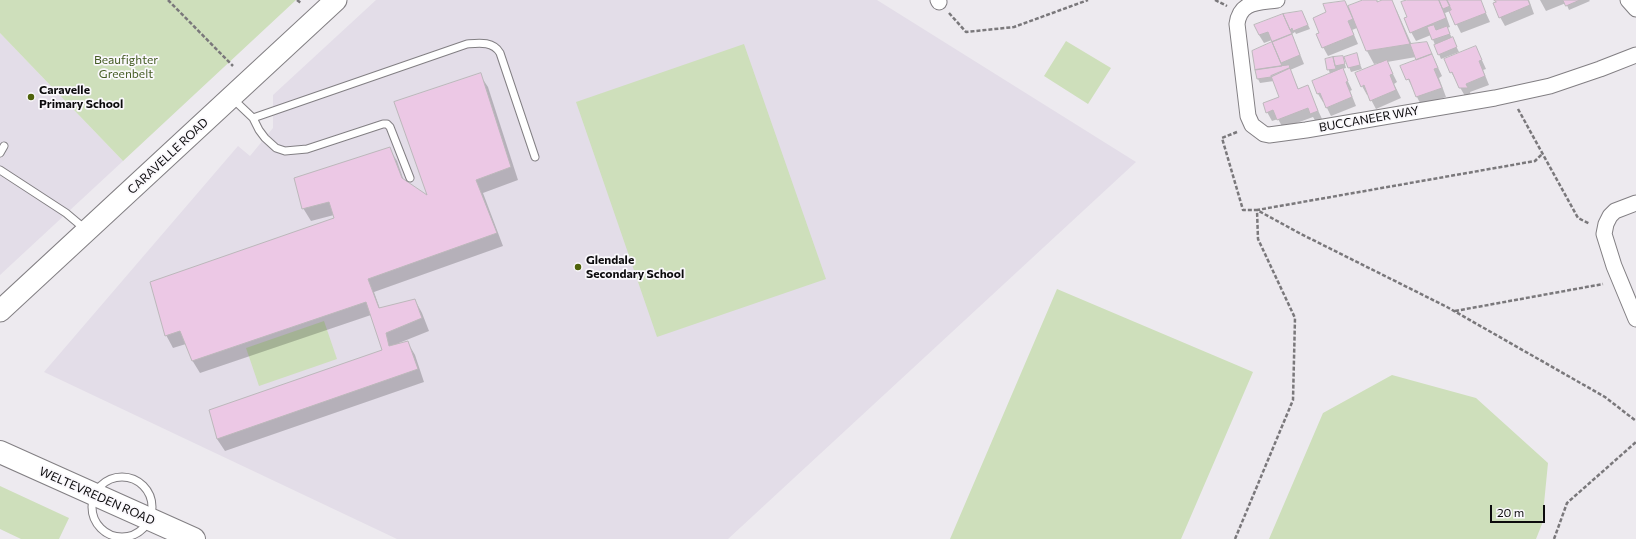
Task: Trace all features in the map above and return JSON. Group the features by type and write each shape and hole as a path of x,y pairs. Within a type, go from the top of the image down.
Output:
{"main road":[{"name":"WELTEVREDEN ROAD","path":"0,452 194,539"}],"street":[{"name":"CARAVELLE ROAD","path":"0,311 336,0"},
{"path":"1252,125 1248,116 1237,18 1239,13 1246,6 1276,0"},
{"path":"1628,0 1636,9"},
{"name":"BUCCANEER WAY","path":"1252,125 1259,132 1269,134 1306,130 1511,94 1550,86 1636,55"},
{"path":"1636,203 1615,212 1610,216 1605,229 1605,239 1636,319"}],"lane":[{"path":"253,118 467,44 482,42 491,44 498,49 500,53 535,157"},
{"path":"231,97 253,118 259,130 271,143 280,149 291,152 307,149 387,124 390,127 410,178"},
{"path":"0,153 4,146"},
{"path":"0,170 66,213 87,231"},
{"path":"115,478 129,478 141,483 150,494 153,507 150,519 141,531 129,536 116,536 104,531 96,521 92,508 94,495 103,484 115,478"}],"path":[{"path":"168,0 233,66"},
{"path":"298,0 301,3"},
{"path":"938,1 966,32 1014,27 1088,0"},
{"path":"1511,94 1542,154 1578,218 1605,229"},
{"path":"1252,125 1222,138 1243,210 1257,210 1535,161 1542,154"},
{"path":"1257,210 1301,234 1455,311 1605,397 1636,421"},
{"path":"1235,539 1293,400 1295,318 1258,239 1257,210"},
{"path":"1455,311 1620,281"},
{"path":"1554,539 1567,503 1636,442"}],"shaded area":[{"name":"Glendale Secondary School","path":"376,0 877,0 1136,162 728,539 397,539 44,372 238,146 250,156 273,128 273,95"},
{"name":"Caravelle Primary School","path":"0,33 123,161 0,275"}],"green space":[{"name":"Beaufighter Greenbelt","path":"0,0 296,0 123,161 0,33"},
{"path":"1066,41 1111,68 1088,104 1044,76"},
{"path":"744,44 826,279 657,337 576,102"},
{"path":"1057,289 1253,372 1181,539 950,539"},
{"path":"324,321 337,359 259,386 246,348"},
{"path":"1392,375 1476,398 1548,463 1542,524 1536,539 1269,539 1323,413"},
{"path":"0,486 69,518 59,539 21,539 0,529"}],"building":[{"path":"1363,0 1377,0 1377,2 1382,0 1392,0 1410,44 1366,51 1348,6"},
{"path":"1407,0 1439,0 1446,18 1410,33 1404,18 1407,17 1401,2"},
{"path":"1439,0 1447,0 1450,6 1443,9"},
{"path":"1447,0 1481,0 1486,13 1455,25 1449,11 1451,10"},
{"path":"1494,0 1528,0 1530,5 1499,18 1493,3 1496,2"},
{"path":"1563,0 1580,0 1566,6"},
{"path":"1345,1 1353,19 1348,21 1354,35 1322,48 1316,34 1319,33 1313,18 1326,12 1323,4"},
{"path":"1302,11 1308,25 1293,31 1292,28 1290,30 1283,14"},
{"path":"1283,14 1292,34 1272,42 1268,32 1259,35 1254,25"},
{"path":"1434,25 1436,30 1447,26 1450,34 1432,40 1427,27"},
{"path":"1292,34 1300,55 1281,63 1272,42"},
{"path":"1453,37 1457,47 1438,55 1434,45"},
{"path":"1272,42 1282,66 1255,70 1252,51"},
{"path":"1427,42 1432,54 1416,60 1410,44"},
{"path":"1476,46 1482,60 1479,61 1485,76 1466,84 1468,88 1459,88 1444,59"},
{"path":"1357,53 1360,65 1348,68 1344,57"},
{"path":"1432,54 1438,68 1434,69 1442,88 1416,97 1409,79 1406,80 1400,66"},
{"path":"1343,56 1345,64 1335,66 1333,57"},
{"path":"1333,57 1336,69 1327,70 1325,59"},
{"path":"1387,60 1393,74 1390,75 1396,90 1370,101 1364,85 1361,87 1355,73"},
{"path":"1289,65 1290,68 1271,77 1257,79 1255,70"},
{"path":"1290,68 1298,89 1308,85 1318,111 1310,114 1308,108 1277,120 1273,110 1266,113 1263,103 1279,97 1271,76"},
{"path":"1343,68 1348,81 1346,82 1352,97 1326,108 1320,93 1317,94 1312,81"},
{"path":"481,73 511,167 476,180 497,233 368,279 379,308 415,299 422,318 386,333 389,346 408,341 418,369 217,439 209,410 382,350 366,302 192,361 180,331 165,336 150,282 334,218 329,202 302,209 294,178 390,147 402,178 427,195 394,102"}],"place":[{"name":"Caravelle Primary School","path":"31,97"},
{"name":"Glendale Secondary School","path":"578,267"}]}
